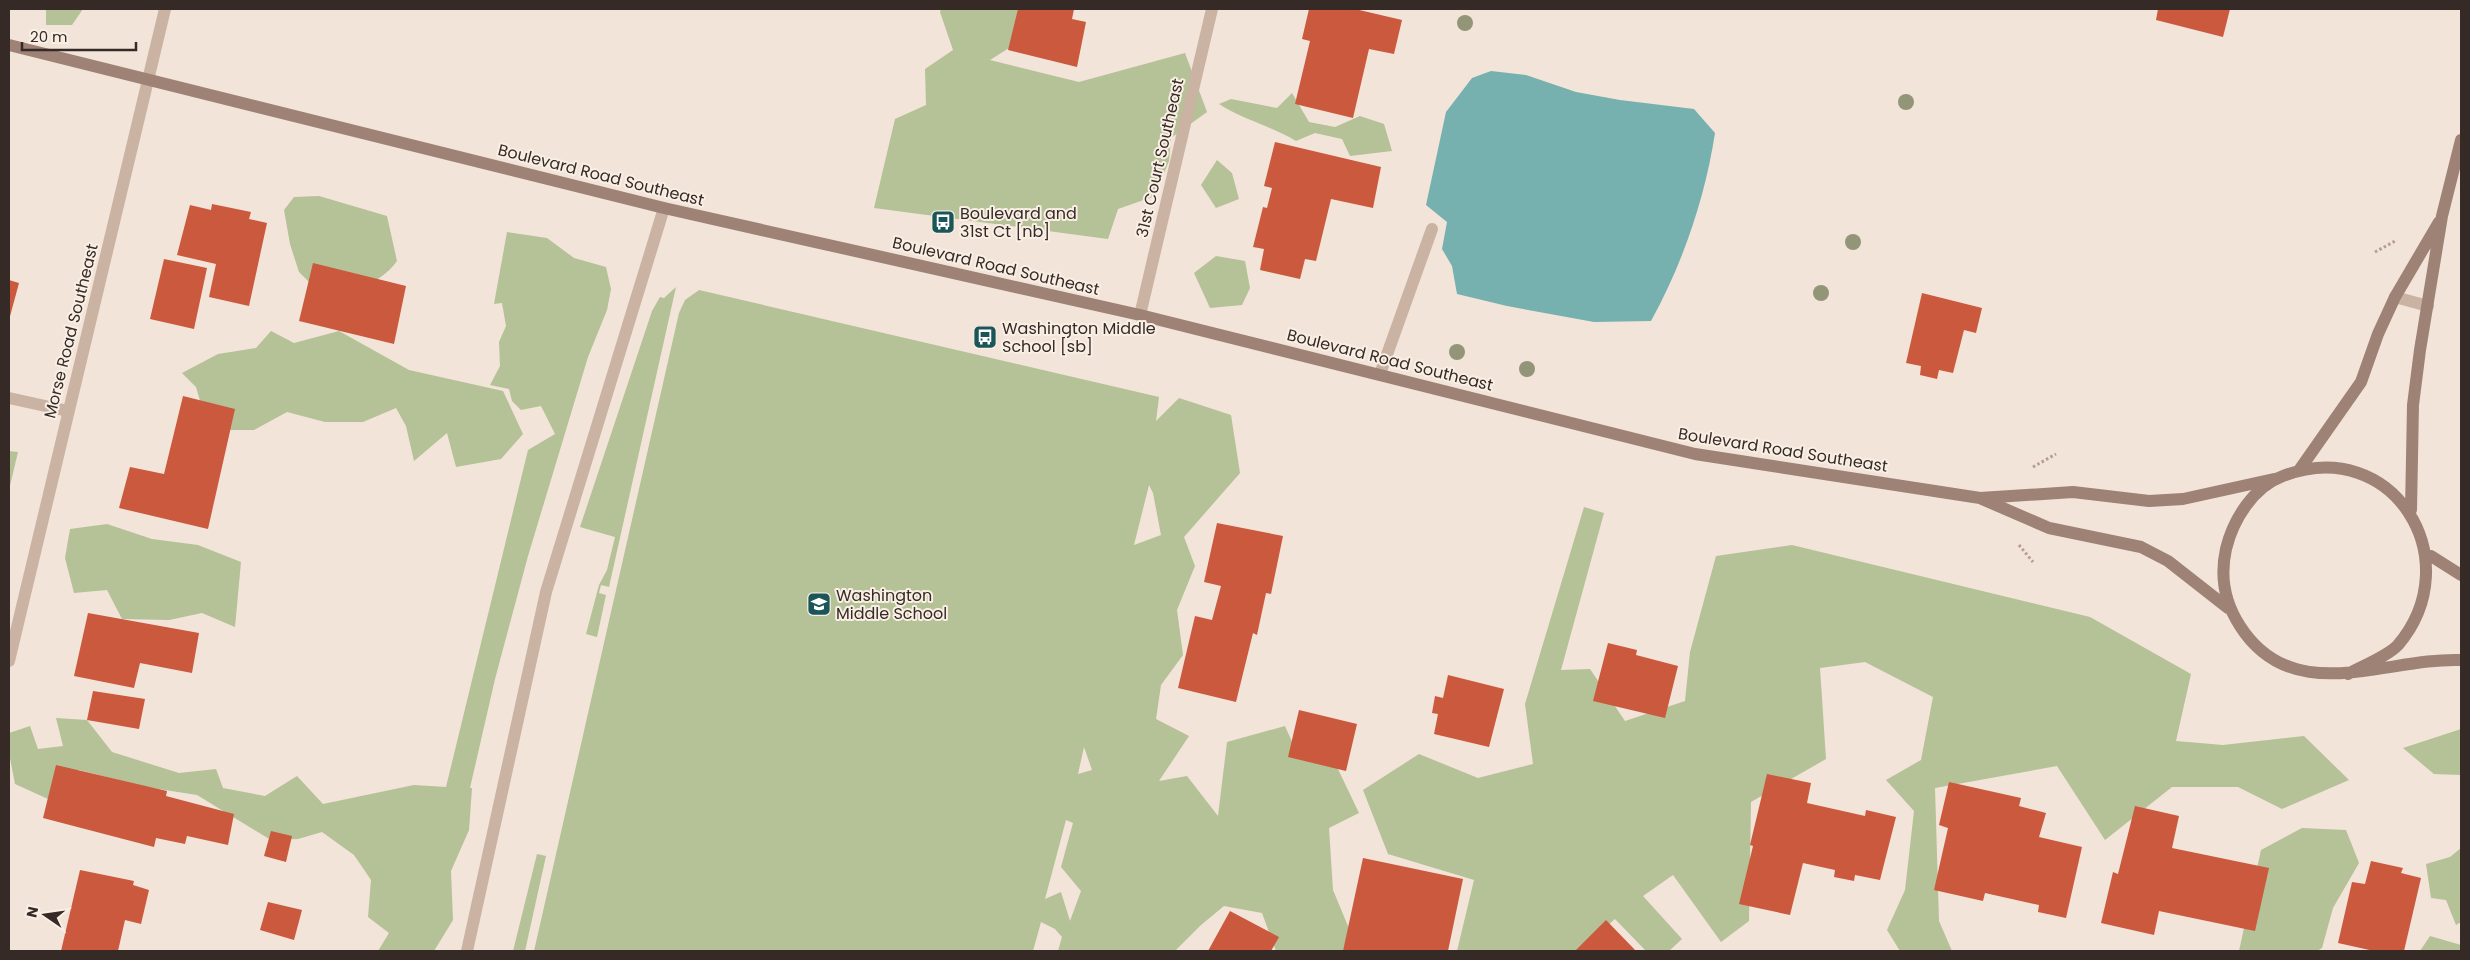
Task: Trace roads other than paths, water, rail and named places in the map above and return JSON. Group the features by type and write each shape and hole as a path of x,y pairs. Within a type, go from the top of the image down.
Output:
{"street":[{"name":"Morse Road Southeast","path":"9,661 165,9"},
{"name":"31st Court Southeast","path":"1140,315 1212,9"},
{"name":"Boulevard Road Southeast","path":"9,45 664,208 1140,315 1695,454 1980,498 2073,492 2149,501 2183,499 2274,479 2300,470 2325,466 2350,469 2374,478 2387,486 2411,510 2424,532 2431,556 2430,581 2425,605 2413,628 2397,647 2348,674"},
{"path":"2411,510 2413,405 2442,216 2461,140"},
{"path":"467,951 546,592 664,208"},
{"path":"2300,470 2361,382 2378,334 2395,297 2442,216"},
{"path":"1380,374 1432,229"},
{"path":"2395,297 2428,306"},
{"path":"9,398 68,411"},
{"path":"2274,479 2257,493 2241,513 2229,535 2224,559 2224,584 2228,608 2243,630 2260,649 2280,663 2304,672 2348,674 2443,659 2461,660"},
{"name":"Boulevard Road Southeast","path":"1980,498 2049,528 2141,547 2168,561 2228,608"},
{"path":"2431,556 2461,575"}],"water":[{"path":"1491,71 1526,75 1576,92 1620,100 1694,109 1715,133 1705,182 1691,230 1663,299 1651,321 1594,322 1507,306 1457,294 1452,266 1442,249 1447,222 1426,205 1446,112 1472,78"}],"place":[{"name":"Boulevard and 31st Ct [nb]","path":"943,222"},
{"name":"Washington Middle School [sb]","path":"985,337"},
{"name":"Washington Middle School","path":"819,604"}]}
